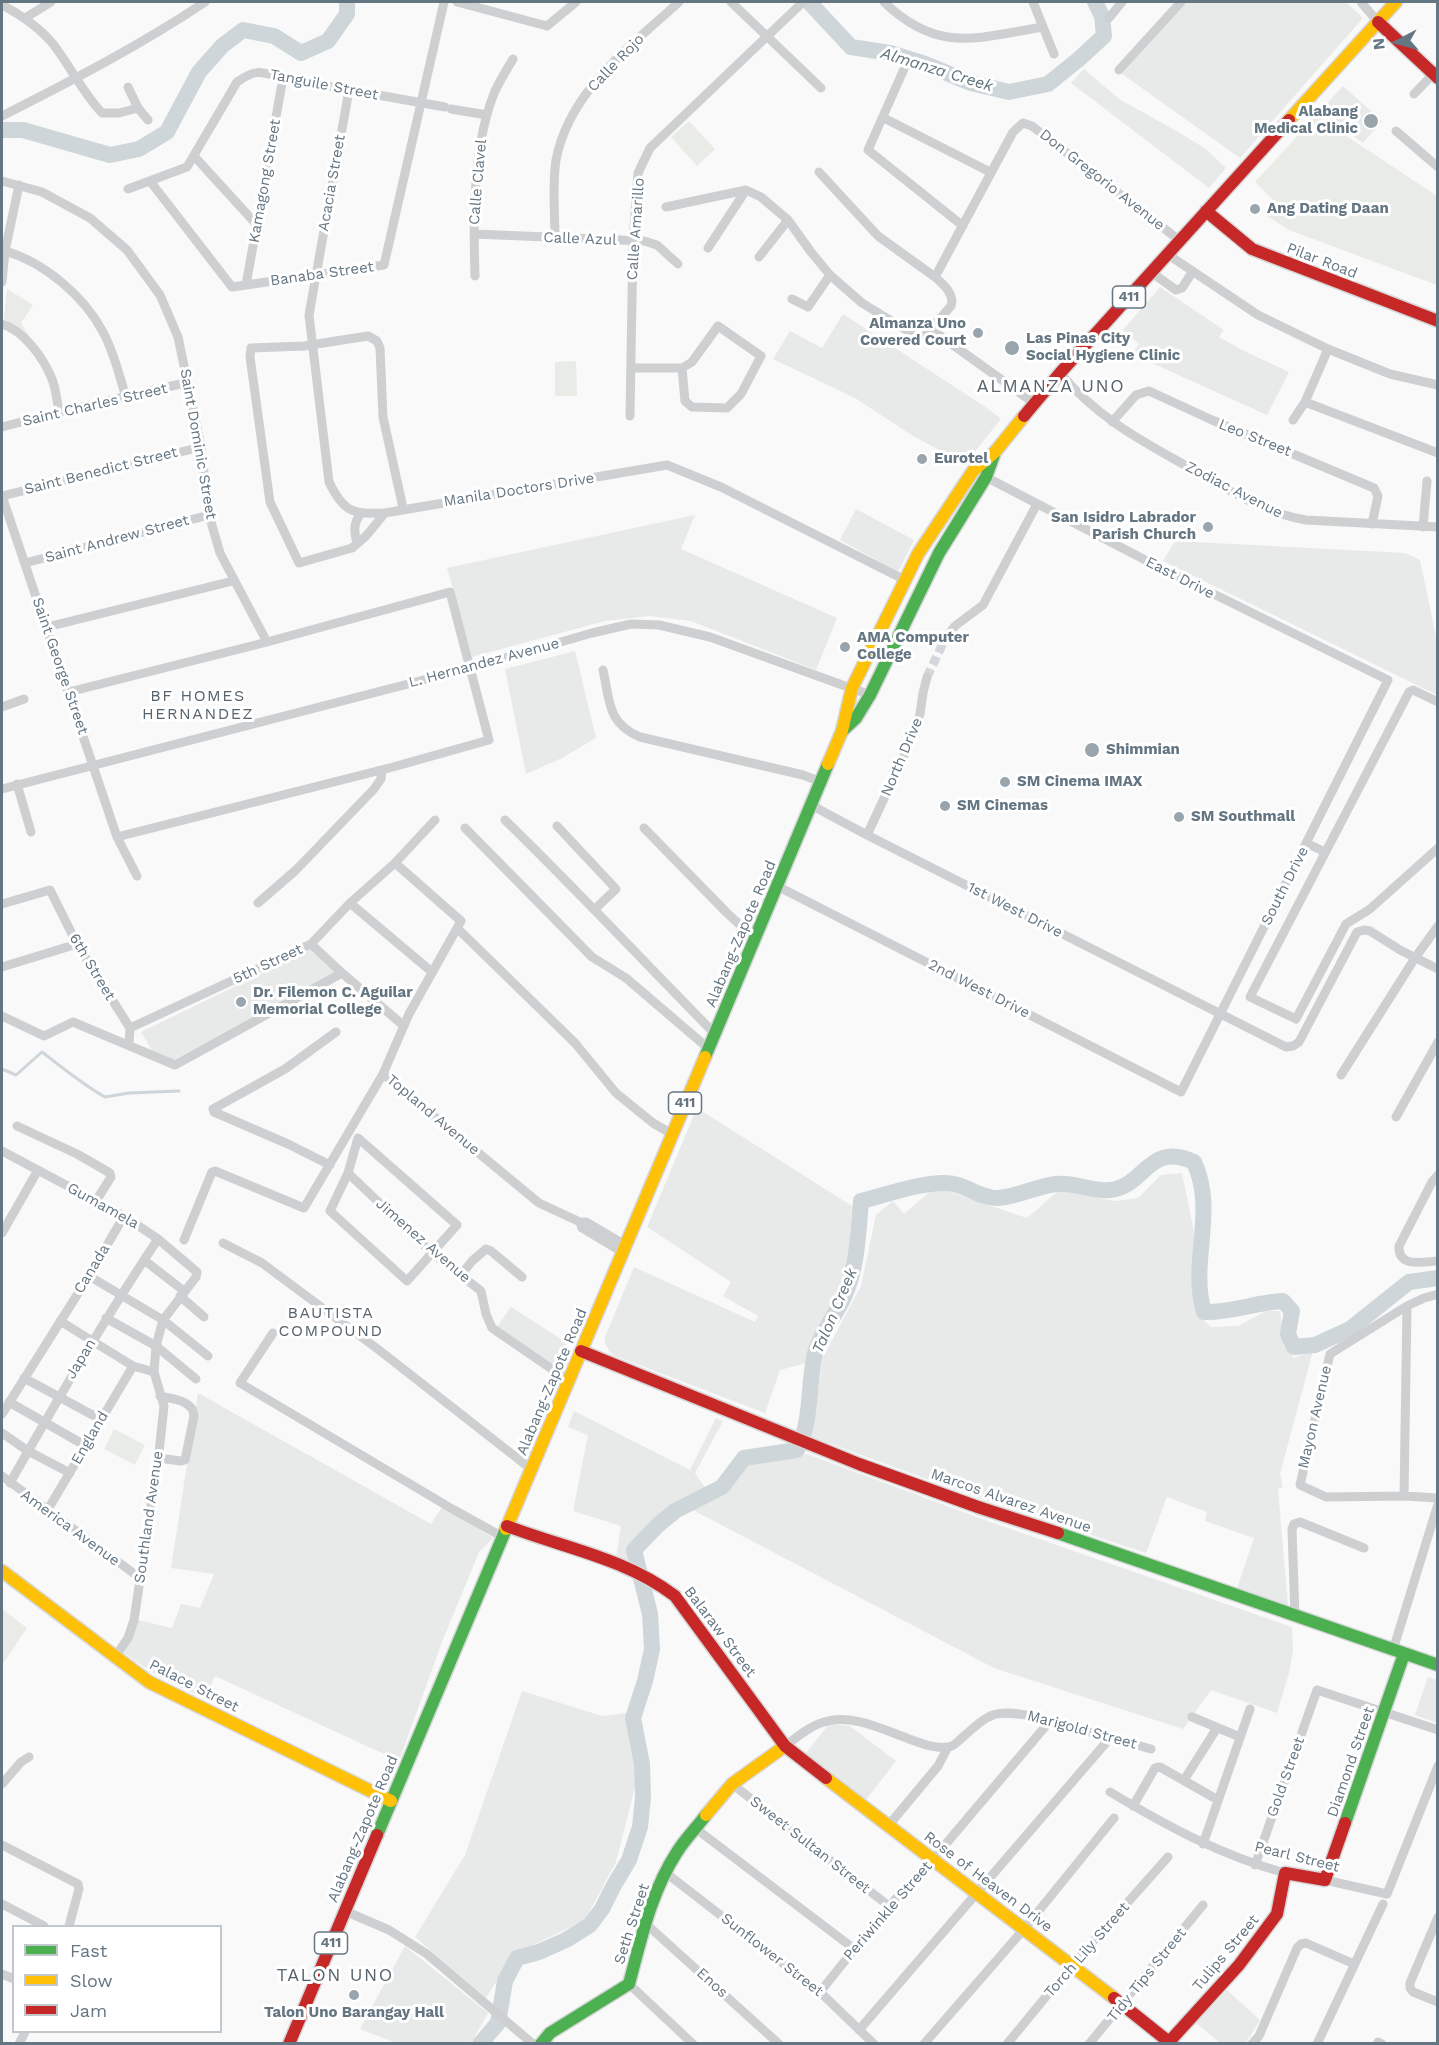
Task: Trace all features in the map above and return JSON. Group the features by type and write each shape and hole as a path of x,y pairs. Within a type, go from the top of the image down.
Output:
{"main road":[{"name":"Alabang-Zapote Road","path":"289,2043 821,782 842,731 852,688 904,580 932,531 974,471 995,452 1060,373 1395,2"},
{"path":"1378,22 1436,74"},
{"name":"Pilar Road","path":"1206,212 1252,249 1437,321"},
{"name":"Alabang-Zapote Road","path":"842,731 856,718 870,695 939,553 986,477 995,452"},
{"name":"Marcos Alvarez Avenue","path":"581,1351 795,1439 951,1497 1437,1665"},
{"name":"Balaraw Street","path":"505,1531 649,1576 675,1596 785,1746"},
{"name":"Palace Street","path":"2,1571 149,1682 391,1801"},
{"name":"Diamond Street","path":"1325,1880 1384,1712 1399,1652"},
{"name":"Seth Street","path":"541,2043 550,2033 629,1984 645,1923 677,1851 732,1784 785,1746"},
{"name":"Rose of Heaven Drive","path":"785,1746 888,1827 1123,2004 1166,2041"},
{"name":"Pearl Street","path":"1285,1873 1325,1880"},
{"name":"Tulips Street","path":"1166,2041 1239,1965 1268,1927 1277,1914 1285,1873"}],"street":[{"path":"25,18 51,2"},
{"path":"2,113 75,78 174,23 205,2"},
{"name":"Banaba Street","path":"246,285 384,265 444,2"},
{"path":"457,2 547,26 576,2"},
{"name":"Calle Rojo","path":"555,238 556,161 564,130 583,98 610,65 679,2"},
{"path":"731,2 821,88"},
{"name":"Calle Amarillo","path":"630,416 633,240 639,173 650,148 803,2"},
{"path":"884,2 910,24 926,33 958,39 1039,27"},
{"path":"895,12 901,2"},
{"path":"1033,2 1039,27 1054,54"},
{"path":"1109,18 1122,2"},
{"path":"1119,70 1181,2"},
{"path":"1361,2 1378,22"},
{"path":"2,5 25,18 52,43 91,102 102,113 119,113 138,108"},
{"name":"Calle Clavel","path":"475,276 474,234 480,140 493,95 513,59"},
{"path":"904,69 868,150 963,226"},
{"name":"Tanguile Street","path":"128,189 187,167 237,82 249,73 259,72 488,115"},
{"path":"1414,94 1436,74"},
{"name":"Kamagong Street","path":"246,285 283,78"},
{"path":"128,87 138,108 148,120"},
{"name":"Acacia Street","path":"316,276 349,90"},
{"path":"884,118 990,172"},
{"name":"Don Gregorio Avenue","path":"935,277 990,172 1013,132 1023,123 1032,126 1179,240"},
{"path":"1396,131 1437,167"},
{"path":"194,156 257,225"},
{"path":"666,207 746,190 761,197 788,220 830,274 862,303 916,336 928,333 952,301 947,290 935,277 878,236 819,172"},
{"name":"Saint Dominic Street","path":"2,181 42,192 90,218 127,250 160,296 178,337 189,382 201,447 209,515 220,554 267,642"},
{"path":"150,181 232,287 246,285"},
{"path":"2,282 5,251 19,185"},
{"path":"708,248 746,190"},
{"path":"759,256 788,220"},
{"name":"Calle Azul","path":"474,234 633,240 657,245 678,264"},
{"path":"5,251 22,256 48,270 77,297 102,330 115,358 126,397"},
{"path":"1167,254 1258,315 1328,349 1390,375 1437,386"},
{"path":"1151,272 1178,290 1182,288 1193,271"},
{"path":"792,298 808,307 830,274"},
{"path":"316,276 309,315 329,482 336,496 348,508 361,513 353,529 357,543"},
{"path":"2,324 31,343 52,379 59,412"},
{"path":"631,368 682,368 692,362 718,326 761,356 741,394 727,408 692,407 685,401 682,368"},
{"path":"928,333 1034,403"},
{"path":"386,513 352,548 298,566 270,502 250,357 251,348 312,345 368,336 377,341 380,348 383,417 403,508"},
{"path":"1293,420 1305,402 1328,349"},
{"name":"Zodiac Avenue","path":"1060,373 1078,395 1112,422 1222,486 1288,518 1437,527"},
{"name":"Saint Charles Street","path":"2,427 189,382"},
{"name":"Leo Street","path":"1112,422 1136,395 1149,391 1374,488 1378,496 1372,524"},
{"path":"1305,402 1437,453"},
{"name":"Saint Benedict Street","path":"2,496 201,447"},
{"name":"Manila Doctors Drive","path":"361,513 386,513 403,508 667,465 721,487 904,580"},
{"name":"East Drive","path":"974,471 1274,625 1388,680"},
{"path":"1423,527 1427,481"},
{"name":"Saint George Street","path":"2,496 117,837 137,876"},
{"path":"944,641 955,626 983,605 1037,504"},
{"name":"Saint Andrew Street","path":"25,563 209,515"},
{"path":"46,627 233,581"},
{"path":"69,692 267,642 450,592 489,740 382,770 117,837"},
{"name":"L. Hernandez Avenue","path":"2,789 631,624 659,625 710,637 870,695"},
{"path":"603,670 612,712 618,724 627,731 640,737 803,775 821,782"},
{"name":"North Drive","path":"867,835 914,734 927,677"},
{"name":"South Drive","path":"1181,1092 1388,680"},
{"path":"1437,702 1413,690 1409,692 1250,997 1296,1019 1346,924 1370,909 1437,848"},
{"path":"2,707 24,699"},
{"path":"258,903 296,870 374,789 381,779 382,770"},
{"path":"17,784 31,832"},
{"name":"1st West Drive","path":"811,805 1286,1047 1293,1046 1299,1041 1358,932 1370,931 1415,958"},
{"name":"5th Street","path":"130,1028 311,944 350,903 395,863 435,820"},
{"path":"505,820 595,909 715,1034"},
{"path":"557,826 616,889 595,909"},
{"path":"465,828 592,957 626,978 709,1049"},
{"path":"644,828 734,920 756,934"},
{"path":"1306,843 1325,852"},
{"path":"395,863 460,925 575,1043 616,1093 653,1123 672,1134"},
{"name":"2nd West Drive","path":"777,886 1181,1092"},
{"name":"6th Street","path":"2,903 50,890 77,944 130,1028"},
{"path":"350,903 432,972"},
{"name":"Topland Avenue","path":"460,925 404,1026 383,1074 539,1203 580,1222 582,1228 624,1249"},
{"path":"1341,1075 1437,926"},
{"path":"2,967 77,944"},
{"path":"311,944 404,1026"},
{"path":"1415,958 1437,969"},
{"path":"2,1016 44,1036 73,1022 175,1065 342,973"},
{"path":"129,1044 130,1028"},
{"path":"330,1165 213,1110 285,1070 336,1032"},
{"path":"1396,1117 1437,1042"},
{"path":"184,1240 212,1172 304,1208 383,1074"},
{"path":"17,1126 77,1154 110,1173 111,1177 96,1201"},
{"path":"358,1138 457,1225 431,1252 407,1281 330,1211 348,1173 358,1138"},
{"name":"Gumamela","path":"2,1151 124,1216 158,1239 197,1272 196,1277 182,1294"},
{"path":"2,1233 38,1170"},
{"name":"Jimenez Avenue","path":"348,1173 431,1252 480,1291 492,1328 568,1380"},
{"path":"1436,1181 1399,1246 1399,1254 1410,1263 1437,1261"},
{"name":"Canada","path":"2,1414 124,1216"},
{"name":"Japan","path":"10,1483 92,1340 158,1239"},
{"path":"223,1243 262,1263 379,1350 531,1470"},
{"path":"460,1276 486,1249 522,1277"},
{"path":"144,1260 204,1317"},
{"path":"88,1276 163,1320 208,1356"},
{"path":"163,1320 182,1294"},
{"path":"1404,1496 1407,1306 1437,1294"},
{"name":"Mayon Avenue","path":"1407,1306 1330,1354 1300,1485 1326,1497 1437,1498"},
{"path":"106,1318 156,1346 196,1378"},
{"name":"Southland Avenue","path":"115,1657 128,1638 134,1620 158,1458 164,1406 154,1372 156,1346 163,1320"},
{"path":"60,1321 133,1366 154,1372"},
{"path":"273,1333 240,1383 454,1510 505,1531"},
{"name":"England","path":"47,1511 133,1366"},
{"path":"24,1378 100,1419"},
{"path":"158,1458 185,1460 194,1416 190,1405 160,1396"},
{"path":"9,1402 86,1446"},
{"path":"2,1433 28,1451 70,1473"},
{"name":"America Avenue","path":"2,1476 140,1578"},
{"path":"1399,1652 1437,1504"},
{"path":"1295,1616 1293,1524 1300,1522 1364,1548"},
{"name":"Gold Street","path":"1255,1865 1317,1690 1384,1712"},
{"path":"1203,1844 1250,1709"},
{"name":"Marigold Street","path":"948,1747 955,1745 986,1716 999,1712 1013,1712 1151,1749"},
{"path":"1384,1712 1437,1730"},
{"path":"1192,1717 1240,1737"},
{"path":"785,1746 816,1725 839,1720 855,1721 929,1746 948,1747 938,1766 888,1827"},
{"name":"Periwinkle Street","path":"820,1992 889,1906 933,1859 1050,1721"},
{"path":"1184,1780 1217,1728"},
{"path":"860,2030 1110,1738"},
{"path":"2,1784 21,1762 29,1757"},
{"path":"1317,2043 1385,1899 1437,1766"},
{"path":"1133,1806 1155,1768 1160,1767 1218,1800"},
{"name":"Sweet Sultan Street","path":"732,1784 889,1906"},
{"name":"Pearl Street","path":"1110,1792 1181,1834 1255,1865 1285,1873"},
{"path":"924,2043 1024,1929 1114,1818"},
{"path":"695,1828 854,1948"},
{"path":"2,1845 78,1884 79,1889 69,1925"},
{"name":"Torch Lily Street","path":"1007,2043 1072,1965 1168,1857"},
{"name":"Sunflower Street","path":"666,1873 820,1992 874,2043"},
{"name":"Pearl Street","path":"1325,1880 1385,1899"},
{"path":"2,1904 42,1925"},
{"name":"Tidy Tips Street","path":"1089,2043 1203,1905"},
{"path":"345,1911 389,1930 427,1954 532,2043"},
{"path":"1437,1917 1410,1983 1413,1992 1437,2002"},
{"name":"Enos","path":"645,1923 779,2043"},
{"path":"1252,2043 1259,2036 1297,1948 1301,1944 1354,1964"},
{"path":"629,1984 693,2043"}],"shaded area":[{"path":"1186,2 1346,2 1363,18 1240,158 1122,74"},
{"path":"1084,69 1119,99 1206,149 1226,168 1209,188 1071,83"},
{"path":"1343,86 1382,121 1363,143 1319,112"},
{"path":"1316,116 1437,196 1437,285 1289,230 1264,214 1273,200 1255,182"},
{"path":"689,121 715,149 697,166 671,137"},
{"path":"1160,287 1224,330 1219,337 1289,372 1267,415 1132,354 1139,344 1123,330"},
{"path":"7,289 33,305 21,323 30,337 4,319"},
{"path":"843,314 1001,419 965,464 913,436 855,398 773,359 790,331 822,348"},
{"path":"576,361 577,396 555,396 555,362"},
{"path":"856,509 914,540 898,572 840,540"},
{"path":"695,515 681,549 837,618 816,670 691,621 649,616 605,621 472,657 447,568"},
{"path":"1175,541 1405,553 1420,560 1437,641 1437,695 1163,561"},
{"path":"575,651 596,738 562,758 526,774 505,669"},
{"name":"Dr. Filemon C. Aguilar Memorial College","path":"312,949 335,972 174,1060 154,1054 141,1032"},
{"path":"697,1108 852,1206 849,1255 841,1293 810,1348 811,1362 780,1370 765,1413 613,1355 605,1343 605,1337 634,1267 755,1322 758,1316 723,1296 731,1282 647,1227"},
{"path":"1182,1173 1196,1242 1197,1314 1211,1327 1238,1326 1266,1311 1280,1311 1285,1347 1294,1358 1313,1351 1280,1474 1283,1487 1278,1489 1288,1606 1237,1588 1254,1538 1205,1521 1207,1512 1167,1497 1146,1553 973,1496 810,1436 823,1357 861,1286 876,1215 893,1201 904,1214 935,1187 1027,1218 1059,1190 1115,1201 1138,1198 1161,1175"},
{"path":"511,1307 567,1343 556,1366 497,1327"},
{"path":"198,1393 431,1524 442,1507 493,1538 479,1552 442,1642 399,1761 215,1676 204,1698 159,1677 124,1653 138,1620 172,1628 181,1604 200,1608 214,1574 171,1568"},
{"path":"574,1411 690,1470 716,1418 723,1421 695,1473 709,1493 673,1504 636,1551 633,1565 616,1558 621,1526 573,1511 588,1435 568,1427"},
{"path":"114,1429 145,1445 135,1465 104,1449"},
{"path":"807,1454 982,1519 1292,1627 1293,1651 1277,1713 1211,1690 1183,1729 994,1668 691,1509 726,1493 751,1461 783,1460"},
{"path":"2,1609 27,1628 2,1665"},
{"path":"1428,1677 1437,1680 1437,1723 1415,1715"},
{"path":"522,1691 602,1716 627,1713 640,1768 616,1862 585,1920 513,1955 486,1998 415,1937 465,1855"},
{"path":"829,1724 850,1726 896,1761 865,1801 805,1754"},
{"path":"405,1946 488,2013 471,2043 396,2043 360,2029"},
{"path":"1227,1990 1260,2020 1246,2043 1220,2043 1196,2023"}],"waterway":[{"path":"2,130 23,130 110,155 139,149 167,132 199,72 222,46 243,30 274,36 301,53 328,41 347,14 347,2"},
{"name":"Almanza Creek","path":"809,2 851,47 890,53 925,64 971,83 1009,92 1048,84 1104,36 1102,16 1095,2"},
{"path":"2,1069 16,1075 42,1052 105,1097 129,1093 179,1091"},
{"name":"Talon Creek","path":"480,2044 498,2023 505,1981 517,1958 539,1952 566,1940 590,1925 602,1909 629,1860 640,1827 643,1797 642,1764 633,1718 652,1649 650,1614 634,1550 675,1511 722,1487 744,1458 797,1450 808,1414 811,1375 816,1350 849,1285 857,1249 861,1201 936,1183 959,1185 992,1198 1013,1196 1056,1184 1110,1190 1122,1187 1148,1167 1167,1157 1179,1157 1194,1162 1203,1199 1199,1275 1204,1312 1283,1301 1292,1311 1288,1334 1294,1347 1315,1345 1350,1329 1409,1282 1438,1278"}],"tunnel":[{"path":"927,677 944,641"}],"traffic: fast":[{"path":"842,731 856,718 870,695 939,553 986,477 994,455"},
{"path":"705,1057 828,764"},
{"path":"377,1835 506,1529"},
{"path":"1058,1533 1438,1665"},
{"path":"1345,1823 1404,1654"},
{"path":"541,2044 550,2033 629,1984 660,1883 680,1847 706,1815"}],"traffic: slow":[{"path":"1289,120 1396,2"},
{"path":"828,764 842,731 852,688 918,554 973,471 995,452 1024,416"},
{"path":"506,1529 705,1057"},
{"path":"2,1571 149,1682 391,1801"},
{"path":"706,1815 732,1784 785,1746"},
{"path":"826,1778 1114,1998"}],"traffic: jam":[{"path":"1378,22 1438,78"},
{"path":"1024,416 1060,373 1289,120"},
{"path":"1206,211 1252,249 1438,321"},
{"path":"581,1351 859,1464 1058,1533"},
{"path":"507,1526 615,1563 636,1572 675,1596 785,1746 826,1778"},
{"path":"1114,1998 1169,2042 1239,1965 1277,1914 1285,1873 1325,1880 1345,1823"},
{"path":"289,2044 377,1835"}],"place":[{"name":"Alabang Medical Clinic","path":"1371,121"},
{"name":"Ang Dating Daan","path":"1255,209"},
{"name":"Almanza Uno Covered Court","path":"978,333"},
{"name":"Las Pinas City Social Hygiene Clinic","path":"1012,348"},
{"name":"Eurotel","path":"922,459"},
{"name":"San Isidro Labrador Parish Church","path":"1208,527"},
{"name":"AMA Computer College","path":"845,647"},
{"name":"Shimmian","path":"1092,750"},
{"name":"SM Cinema IMAX","path":"1005,782"},
{"name":"SM Cinemas","path":"945,806"},
{"name":"SM Southmall","path":"1179,817"},
{"name":"Dr. Filemon C. Aguilar Memorial College","path":"241,1002"},
{"name":"Talon Uno Barangay Hall","path":"354,1995"}],"district":[{"name":"ALMANZA UNO","path":"1051,387"},
{"name":"BF HOMES HERNANDEZ","path":"198,705"},
{"name":"BAUTISTA COMPOUND","path":"331,1322"},
{"name":"TALON UNO","path":"335,1976"}]}
